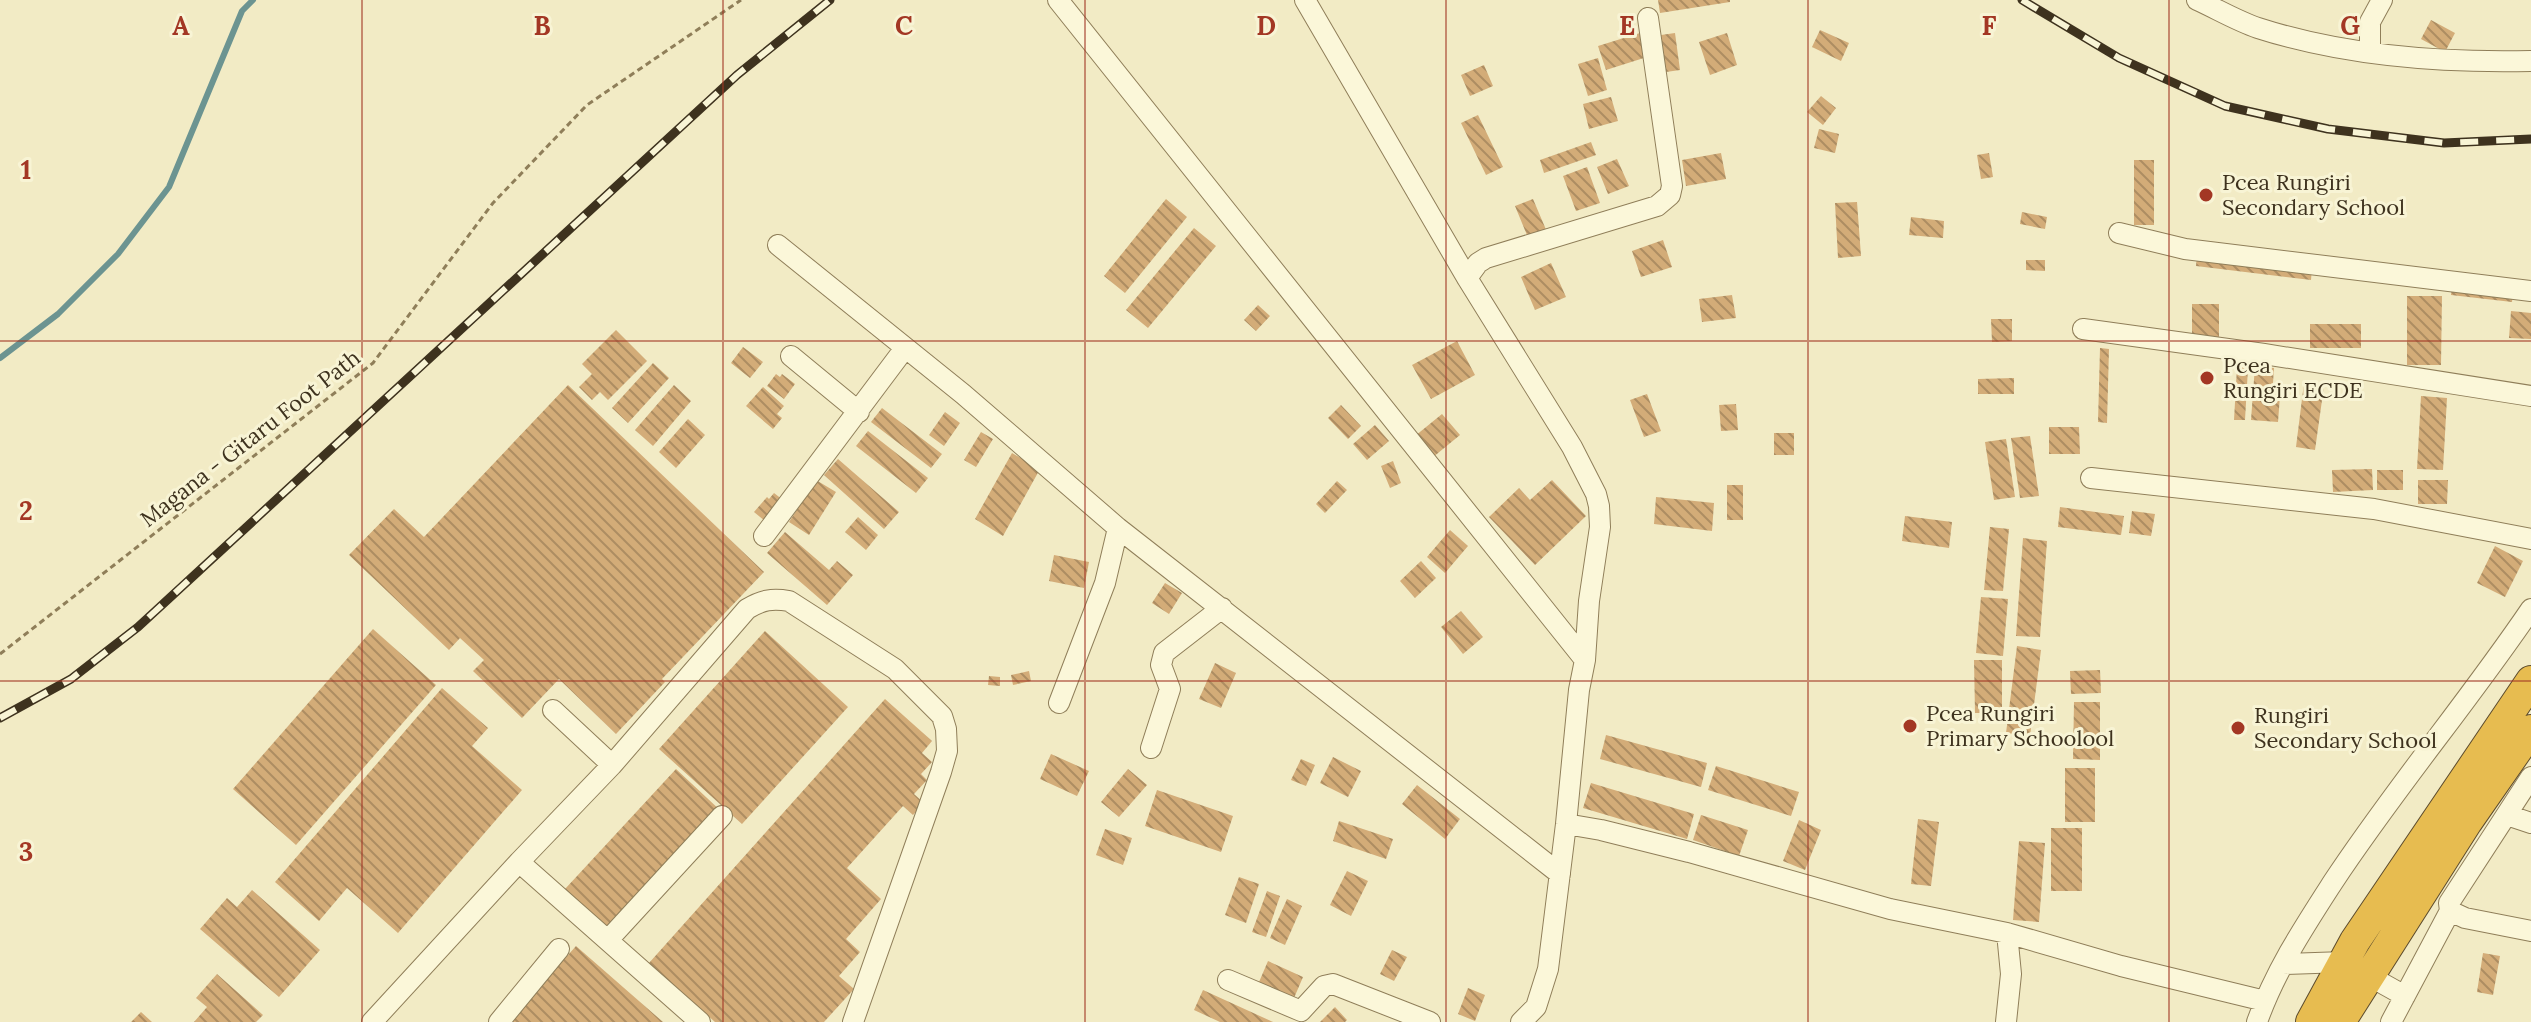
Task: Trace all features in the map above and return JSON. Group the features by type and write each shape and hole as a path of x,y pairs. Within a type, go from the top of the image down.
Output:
{"highway":[{"path":"2340,1022 2356,968 2355,941 2531,681"},
{"path":"2311,1022 2356,968 2531,730"}],"street":[{"path":"1058,0 1585,660"},
{"path":"1305,0 1467,278 1572,447 1596,494 1600,527 1544,989 1536,1007 1521,1022"},
{"path":"2197,0 2257,27 2332,46 2445,60 2531,61"},
{"path":"2370,52 2370,22 2382,0"},
{"path":"1467,278 1486,258 1657,206 1670,195 1672,186 1648,18"},
{"path":"2119,233 2185,249 2531,291"},
{"path":"778,245 963,394 1118,528 1560,874"},
{"path":"2083,329 2531,396"},
{"path":"764,536 905,348"},
{"path":"791,356 859,412"},
{"path":"2091,478 2374,509 2531,539"},
{"path":"1059,703 1105,583 1118,528"},
{"path":"372,1022 612,765 747,609 762,600 789,601 895,669 942,716 947,751 853,1022"},
{"path":"1151,748 1170,689 1161,665 1164,653 1222,608"},
{"path":"2257,1022 2293,943 2365,835 2531,609"},
{"path":"553,710 612,765"},
{"path":"2391,1022 2450,911 2449,903 2531,777"},
{"path":"2507,815 2531,823"},
{"path":"608,940 722,816"},
{"path":"1566,824 1689,852 1890,909 2007,933 2121,966 2265,1001"},
{"path":"519,862 700,1022"},
{"path":"2450,911 2465,918 2531,931"},
{"path":"2006,1022 2011,974 2007,933"},
{"path":"499,1022 559,949"},
{"path":"2283,964 2356,968 2405,996"},
{"path":"1228,980 1301,1011 1324,986 1333,984 1430,1022"}],"path":[{"name":"Magana - Gitaru Foot Path","path":"0,654 373,363 493,203 587,105 741,0"}],"building":[{"path":"1658,0 1730,0 1730,2 1660,13"},
{"path":"2431,20 2455,33 2445,52 2421,39"},
{"path":"1820,30 1849,43 1841,61 1812,47"},
{"path":"1640,33 1647,57 1606,70 1598,46"},
{"path":"1675,33 1680,70 1666,72 1661,35"},
{"path":"1727,33 1737,65 1710,75 1699,42"},
{"path":"1598,58 1607,90 1588,96 1578,64"},
{"path":"1484,65 1493,86 1470,96 1461,75"},
{"path":"1821,96 1836,108 1823,125 1807,112"},
{"path":"1611,97 1618,121 1589,129 1583,104"},
{"path":"1478,115 1503,167 1486,175 1461,123"},
{"path":"1819,129 1839,134 1835,153 1814,148"},
{"path":"1591,142 1596,155 1544,173 1540,160"},
{"path":"1721,153 1726,179 1686,186 1682,160"},
{"path":"1989,153 1993,177 1981,179 1977,155"},
{"path":"1617,159 1629,186 1608,194 1597,167"},
{"path":"2134,160 2154,160 2154,225 2134,225"},
{"path":"1587,167 1600,203 1576,211 1563,176"},
{"path":"1166,199 1187,217 1125,293 1104,276"},
{"path":"1533,199 1547,232 1529,240 1515,206"},
{"path":"1857,202 1861,256 1838,258 1835,203"},
{"path":"2022,212 2047,217 2045,229 2020,224"},
{"path":"1911,217 1944,221 1943,238 1909,235"},
{"path":"1194,228 1216,246 1148,328 1126,310"},
{"path":"1663,240 1672,267 1641,277 1632,251"},
{"path":"2197,254 2312,268 2311,280 2196,266"},
{"path":"2026,260 2045,260 2045,271 2026,270"},
{"path":"1551,263 1566,297 1535,310 1521,277"},
{"path":"2452,285 2513,293 2512,302 2451,295"},
{"path":"1732,295 1736,318 1702,322 1699,299"},
{"path":"2407,296 2442,296 2441,365 2407,365"},
{"path":"2192,304 2219,304 2219,337 2192,337"},
{"path":"1258,305 1270,316 1256,331 1244,320"},
{"path":"2511,311 2531,313 2531,339 2509,338"},
{"path":"1991,319 2012,319 2012,341 1992,342"},
{"path":"2310,324 2361,324 2361,348 2310,348"},
{"path":"616,330 647,361 608,400 600,392 592,400 579,387 592,374 582,364"},
{"path":"1457,341 1475,375 1431,399 1412,365"},
{"path":"743,347 763,362 750,378 731,363"},
{"path":"2100,348 2109,349 2107,423 2098,422"},
{"path":"653,363 669,378 628,423 612,408"},
{"path":"2255,366 2274,368 2273,383 2281,383 2278,422 2251,420"},
{"path":"2237,367 2248,368 2245,420 2234,420"},
{"path":"776,374 780,377 782,374 795,384 784,399 767,386"},
{"path":"2014,378 2014,394 1978,394 1978,379"},
{"path":"2304,383 2324,386 2315,450 2296,447"},
{"path":"568,385 764,572 662,679 665,682 616,734 559,679 522,718 473,671 484,660 460,638 449,650 349,555 394,509 424,537"},
{"path":"674,385 691,401 653,446 635,430"},
{"path":"763,387 784,406 777,414 782,418 773,429 746,406"},
{"path":"1647,394 1661,431 1644,437 1630,400"},
{"path":"2421,396 2447,398 2443,470 2417,469"},
{"path":"1736,404 1738,430 1721,431 1719,405"},
{"path":"1341,405 1361,426 1348,439 1328,418"},
{"path":"882,408 942,454 931,468 871,422"},
{"path":"945,412 960,423 944,446 929,435"},
{"path":"1442,414 1460,435 1432,458 1415,436"},
{"path":"688,419 705,435 676,468 659,452"},
{"path":"1375,425 1389,441 1367,460 1353,444"},
{"path":"2049,427 2079,427 2080,454 2049,454"},
{"path":"868,431 928,478 916,493 856,446"},
{"path":"981,432 993,439 976,467 964,460"},
{"path":"1774,433 1794,433 1794,455 1774,455"},
{"path":"2030,436 2039,496 2020,498 2011,438"},
{"path":"2006,439 2015,497 1994,500 1985,442"},
{"path":"1012,453 1040,469 1003,536 975,519"},
{"path":"838,459 899,512 884,529 824,475"},
{"path":"1393,461 1401,483 1390,488 1381,466"},
{"path":"2372,469 2373,490 2333,492 2332,470"},
{"path":"2377,470 2403,470 2403,490 2377,490"},
{"path":"816,480 836,492 809,535 789,522"},
{"path":"1552,480 1586,516 1535,565 1489,517 1519,488 1530,500"},
{"path":"2418,480 2448,480 2447,504 2418,504"},
{"path":"1337,481 1347,490 1325,513 1316,504"},
{"path":"1727,485 1743,485 1743,520 1727,520"},
{"path":"774,493 783,500 766,522 754,512"},
{"path":"1656,497 1714,503 1712,531 1654,524"},
{"path":"2060,507 2124,516 2121,535 2058,527"},
{"path":"2132,511 2155,514 2151,536 2129,533"},
{"path":"1905,516 1952,522 1949,548 1902,541"},
{"path":"858,517 878,535 866,550 845,532"},
{"path":"1990,527 2009,529 2003,591 1984,590"},
{"path":"1450,530 1468,546 1445,573 1427,557"},
{"path":"785,532 829,570 837,561 853,575 827,605 767,553"},
{"path":"2023,538 2047,541 2040,637 2016,636"},
{"path":"2495,546 2523,561 2505,597 2477,583"},
{"path":"1054,555 1089,562 1084,588 1049,581"},
{"path":"1421,561 1436,578 1415,598 1400,581"},
{"path":"1165,583 1182,593 1169,614 1152,603"},
{"path":"1981,597 2008,599 2003,656 1976,653"},
{"path":"1461,611 1483,637 1463,654 1441,627"},
{"path":"373,629 436,685 296,845 233,789"},
{"path":"765,631 848,707 742,824 659,749"},
{"path":"2017,646 2041,650 2030,736 2006,733"},
{"path":"1974,660 2002,660 2002,713 1975,713"},
{"path":"1215,663 1236,673 1221,708 1199,699"},
{"path":"2100,670 2101,693 2071,694 2070,671"},
{"path":"1029,671 1031,681 1013,685 1011,675"},
{"path":"989,676 1000,677 1000,686 988,685"},
{"path":"442,688 488,728 472,746 522,790 398,933 347,888 319,921 275,882"},
{"path":"885,699 932,741 922,753 932,762 921,774 927,780 914,794 924,803 913,815 903,806 847,868 881,899 846,939 860,952 839,976 854,989 824,1022 715,1022 649,963"},
{"path":"2074,702 2100,702 2100,760 2073,759"},
{"path":"1606,735 1707,763 1701,787 1600,759"},
{"path":"1051,754 1089,771 1077,796 1040,779"},
{"path":"1333,757 1361,771 1348,797 1320,783"},
{"path":"1301,759 1315,765 1306,786 1291,780"},
{"path":"1716,766 1799,792 1791,816 1708,790"},
{"path":"2065,768 2095,768 2095,822 2065,822"},
{"path":"676,769 722,812 612,932 565,889"},
{"path":"1128,769 1147,785 1119,817 1101,802"},
{"path":"1591,783 1694,814 1687,839 1583,808"},
{"path":"1417,785 1460,819 1445,839 1402,804"},
{"path":"1157,790 1233,816 1221,852 1145,826"},
{"path":"1701,815 1748,830 1739,856 1693,840"},
{"path":"1918,819 1939,822 1931,886 1911,884"},
{"path":"1799,820 1821,830 1805,870 1783,861"},
{"path":"1339,821 1393,839 1386,859 1333,841"},
{"path":"2051,828 2082,828 2082,891 2051,891"},
{"path":"1105,829 1132,838 1123,865 1096,855"},
{"path":"2019,841 2045,843 2039,922 2013,920"},
{"path":"1347,871 1368,881 1351,916 1330,905"},
{"path":"1239,877 1259,884 1246,923 1225,915"},
{"path":"252,890 320,950 279,997 200,929 227,898 237,907"},
{"path":"1267,891 1280,896 1266,937 1252,932"},
{"path":"1287,899 1302,906 1285,945 1270,938"},
{"path":"576,946 663,1022 509,1022"},
{"path":"1392,950 1407,957 1394,981 1380,974"},
{"path":"2483,953 2500,956 2493,995 2477,992"},
{"path":"1268,961 1303,977 1294,998 1259,982"},
{"path":"217,974 263,1015 256,1022 194,1022 207,1007 196,998"},
{"path":"1468,988 1485,995 1475,1021 1458,1014"},
{"path":"1203,990 1273,1022 1220,1022 1194,1010"},
{"path":"1335,1007 1347,1020 1345,1022 1320,1022"},
{"path":"141,1012 152,1022 131,1022"}],"waterway":[{"path":"0,358 58,314 118,254 169,187 242,11 253,0"}],"railway":[{"path":"0,718 71,679 138,627 737,75 830,0"},
{"path":"2022,0 2119,58 2225,106 2328,129 2444,143 2531,139"}],"place":[{"name":"Pcea Rungiri Secondary School","path":"2206,195"},
{"name":"Pcea Rungiri ECDE","path":"2207,378"},
{"name":"Pcea Rungiri Primary Schoolool","path":"1910,726"},
{"name":"Rungiri Secondary School","path":"2238,728"}]}
